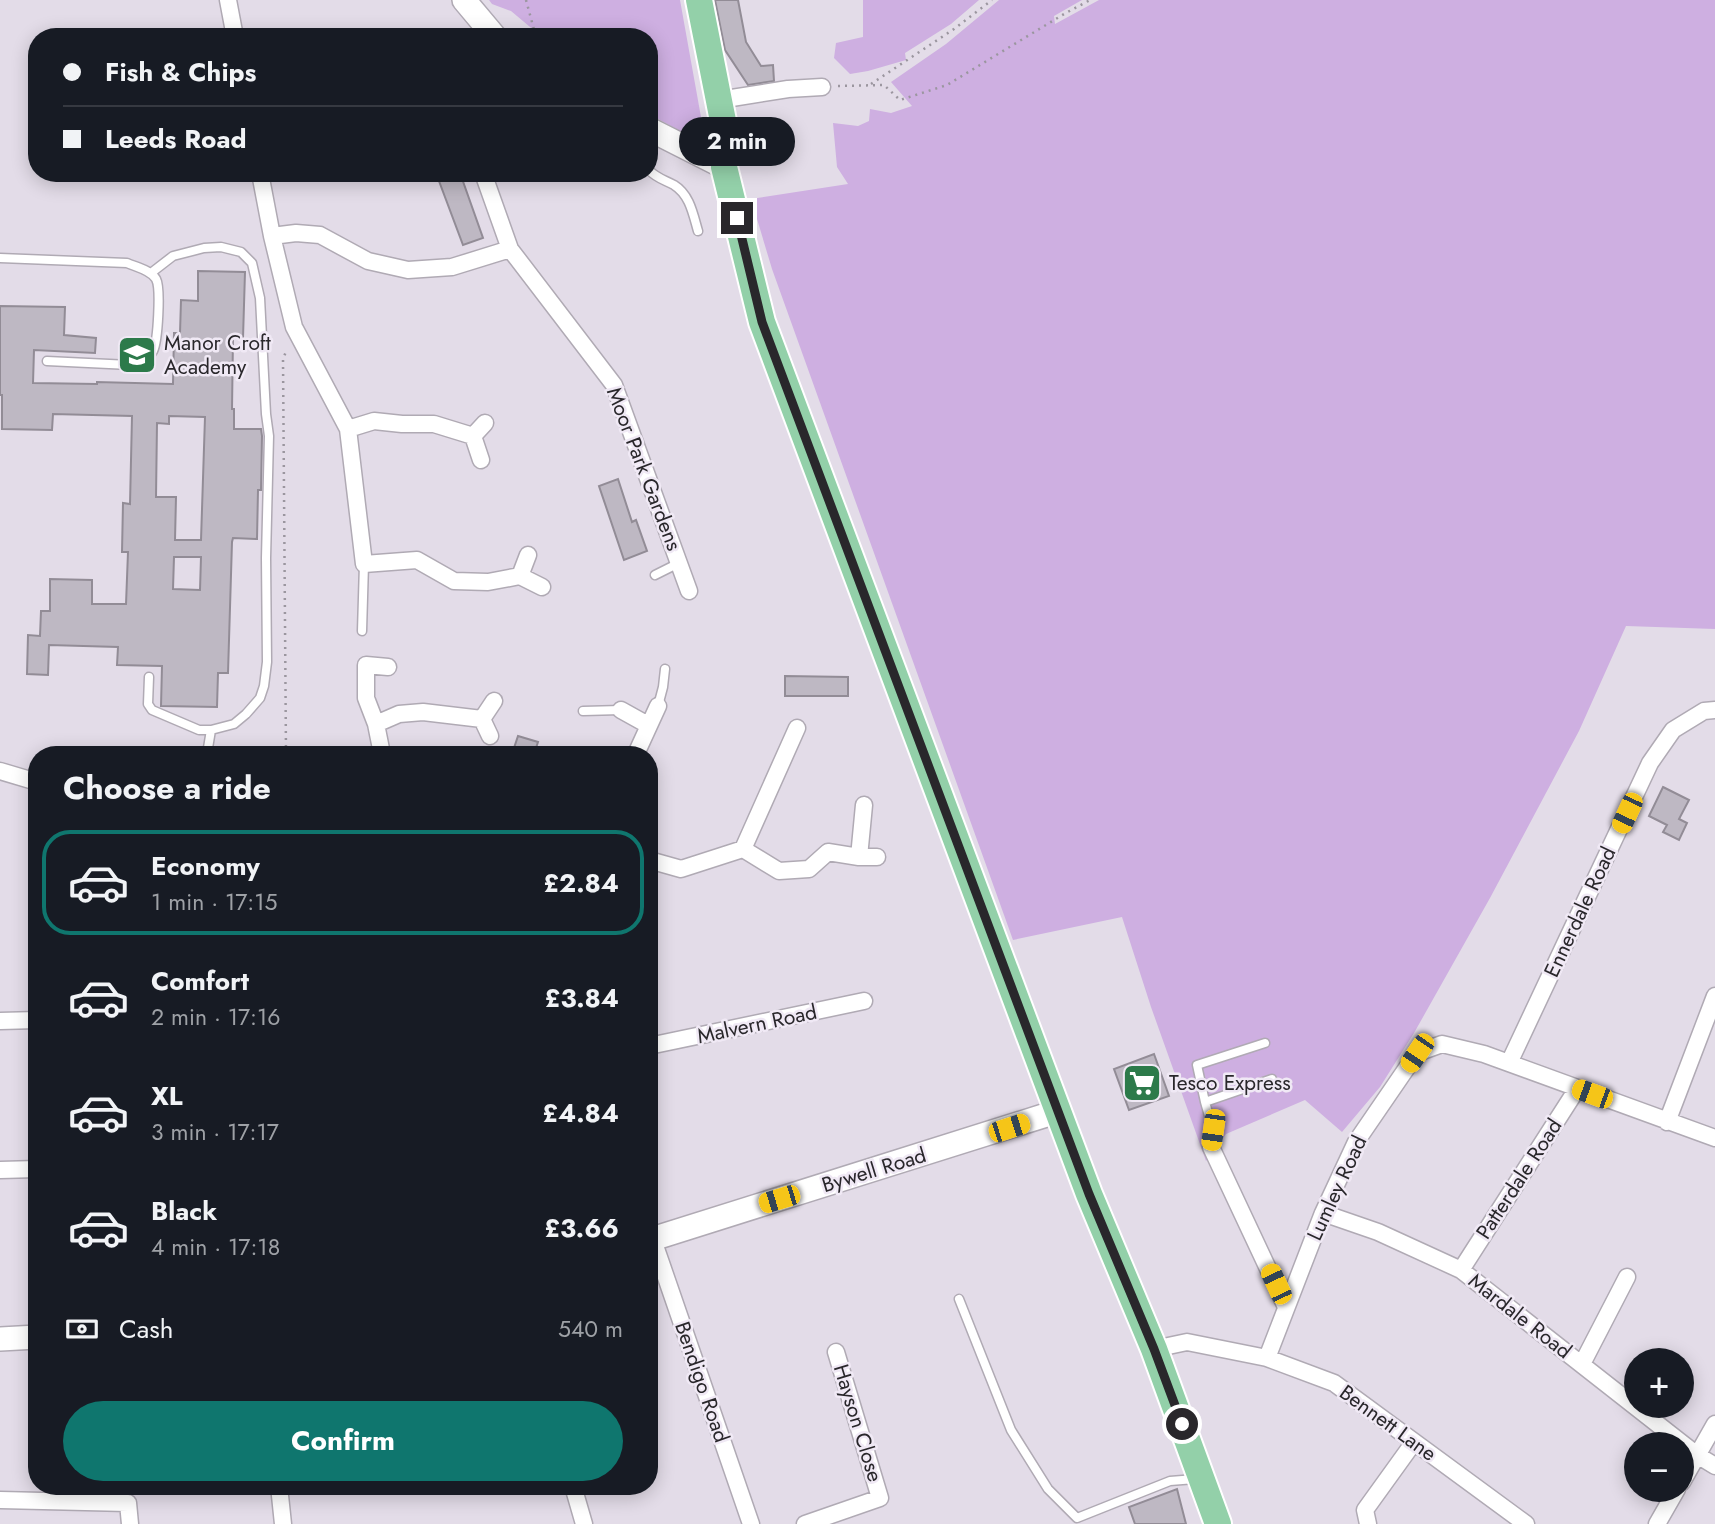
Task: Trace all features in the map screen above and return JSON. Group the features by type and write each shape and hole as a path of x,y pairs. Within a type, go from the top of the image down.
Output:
{"main road":[{"path":"699,0 723,121 724,167 762,322 1089,1194 1154,1349 1218,1524"}],"street":[{"path":"228,0 233,28"},
{"path":"464,0 487,28"},
{"path":"719,100 789,89 822,87"},
{"path":"658,141 724,167"},
{"path":"262,182 294,327 348,429 365,564 417,560 454,581 488,582 520,576 542,587"},
{"name":"Moor Park Gardens","path":"486,182 510,249 614,385 689,592"},
{"path":"272,236 296,233 320,235 368,261 408,270 452,267 510,249"},
{"path":"348,429 374,421 434,424 473,436"},
{"path":"473,436 485,424"},
{"path":"473,436 481,460"},
{"path":"520,576 528,555"},
{"path":"380,746 376,724 366,698 366,665 388,667"},
{"path":"482,719 494,701"},
{"path":"639,746 658,706"},
{"path":"621,710 648,725"},
{"name":"Ennerdale Road","path":"1509,1063 1650,763 1673,730 1704,711 1715,710"},
{"path":"376,724 399,714 423,712 482,719"},
{"path":"482,719 490,736"},
{"path":"658,863 681,869 743,849 797,727"},
{"path":"0,771 28,779"},
{"path":"859,857 864,805"},
{"path":"743,849 779,871 809,869 828,852 877,857"},
{"path":"1668,1122 1715,996"},
{"name":"Malvern Road","path":"658,1044 864,1001"},
{"path":"0,1021 28,1020"},
{"name":"Lumley Road","path":"1267,1358 1323,1213 1356,1142 1417,1053 1442,1044 1509,1063"},
{"path":"1509,1063 1715,1138"},
{"name":"Patterdale Road","path":"1461,1270 1577,1089"},
{"name":"Bywell Road","path":"658,1234 1059,1111"},
{"path":"1211,1147 1286,1307"},
{"path":"0,1170 28,1169"},
{"name":"Mardale Road","path":"1323,1213 1378,1231 1461,1270 1697,1455 1715,1466"},
{"name":"Bendigo Road","path":"658,1259 751,1524"},
{"path":"1582,1364 1627,1278"},
{"path":"0,1339 28,1337"},
{"name":"Bennett Lane","path":"1154,1349 1187,1342 1267,1358 1334,1383 1526,1524"},
{"name":"Hayson Close","path":"805,1524 880,1498 836,1352"},
{"path":"1694,1460 1715,1424"},
{"path":"1368,1524 1365,1510 1414,1442"},
{"path":"283,1524 284,1495"},
{"path":"576,1495 584,1524"},
{"path":"0,1500 128,1503 130,1524"},
{"path":"1657,1524 1670,1502"}],"lane":[{"path":"658,177 680,189 687,197 698,231"},
{"path":"149,677 148,704 152,710 199,730 234,724 260,698 267,662 269,436 260,298 252,263 241,252 231,249 221,247 190,250 173,256 151,273"},
{"path":"0,258 127,263 155,276 159,286 159,309 154,350 148,357 130,365 47,361"},
{"path":"655,575 679,563"},
{"path":"362,631 365,564"},
{"path":"658,706 665,669"},
{"path":"583,710 621,710"},
{"path":"209,746 211,730"},
{"path":"1211,1147 1213,1130 1197,1065 1265,1043"},
{"path":"1205,1102 1272,1079"},
{"path":"959,1299 1011,1430 1048,1489 1077,1518 1170,1481 1202,1479"}],"path":[{"path":"526,0 534,28"},
{"path":"871,84 954,29 992,0"},
{"path":"822,87 884,85 900,100 947,85 1090,0"},
{"path":"286,746 283,359 294,327"}],"shaded area":[{"path":"489,0 680,0 706,145 658,119 658,28 531,28 511,11 492,4"},
{"path":"863,0 979,0 951,24 905,53 906,60 850,74 834,58 836,43 863,37"},
{"path":"999,0 1082,0 1054,16 1055,24 1099,0 1715,0 1715,629 1626,626 1579,731 1490,898 1414,1033 1380,1087 1342,1132 1305,1100 1226,1134 1206,1161 1122,917 1013,940 772,269 751,199 848,184 837,167 833,123 858,126 869,121 870,109 891,113 912,106 891,82 946,44"}],"building":[{"path":"715,0 738,0 746,42 761,66 773,65 774,81 748,85 725,50"},
{"path":"439,182 463,182 483,238 463,245"},
{"path":"198,271 245,272 243,338 233,338 234,429 261,429 262,436 257,539 233,538 232,542 228,673 218,673 217,707 161,706 162,666 117,665 118,647 49,645 48,675 27,674 28,635 40,636 41,611 50,611 50,579 92,580 92,604 126,604 128,552 122,552 123,503 130,504 132,416 53,414 52,430 2,429 0,306 65,307 64,335 96,338 95,353 34,350 33,383 173,384 174,333 180,333 181,300 198,301","holes":["169,416 205,417 201,540 175,540 176,497 156,497 157,423 169,424","174,557 201,557 200,590 173,589"]},
{"path":"618,479 632,522 636,520 647,551 624,560 599,486"},
{"path":"785,676 848,677 848,696 785,696"},
{"path":"518,736 538,742 537,746 515,746"},
{"path":"1663,787 1689,800 1679,819 1687,823 1679,840 1663,832 1667,825 1649,816"},
{"name":"Tesco Express","path":"1154,1054 1169,1096 1129,1110 1114,1069"},
{"path":"1177,1489 1186,1524 1135,1524 1129,1507"}],"place":[{"name":"Manor Croft Academy","path":"137,355"},
{"name":"Tesco Express","path":"1142,1083"}],"route":[{"path":"737,218 762,322 1089,1194 1154,1349 1182,1424"}]}
